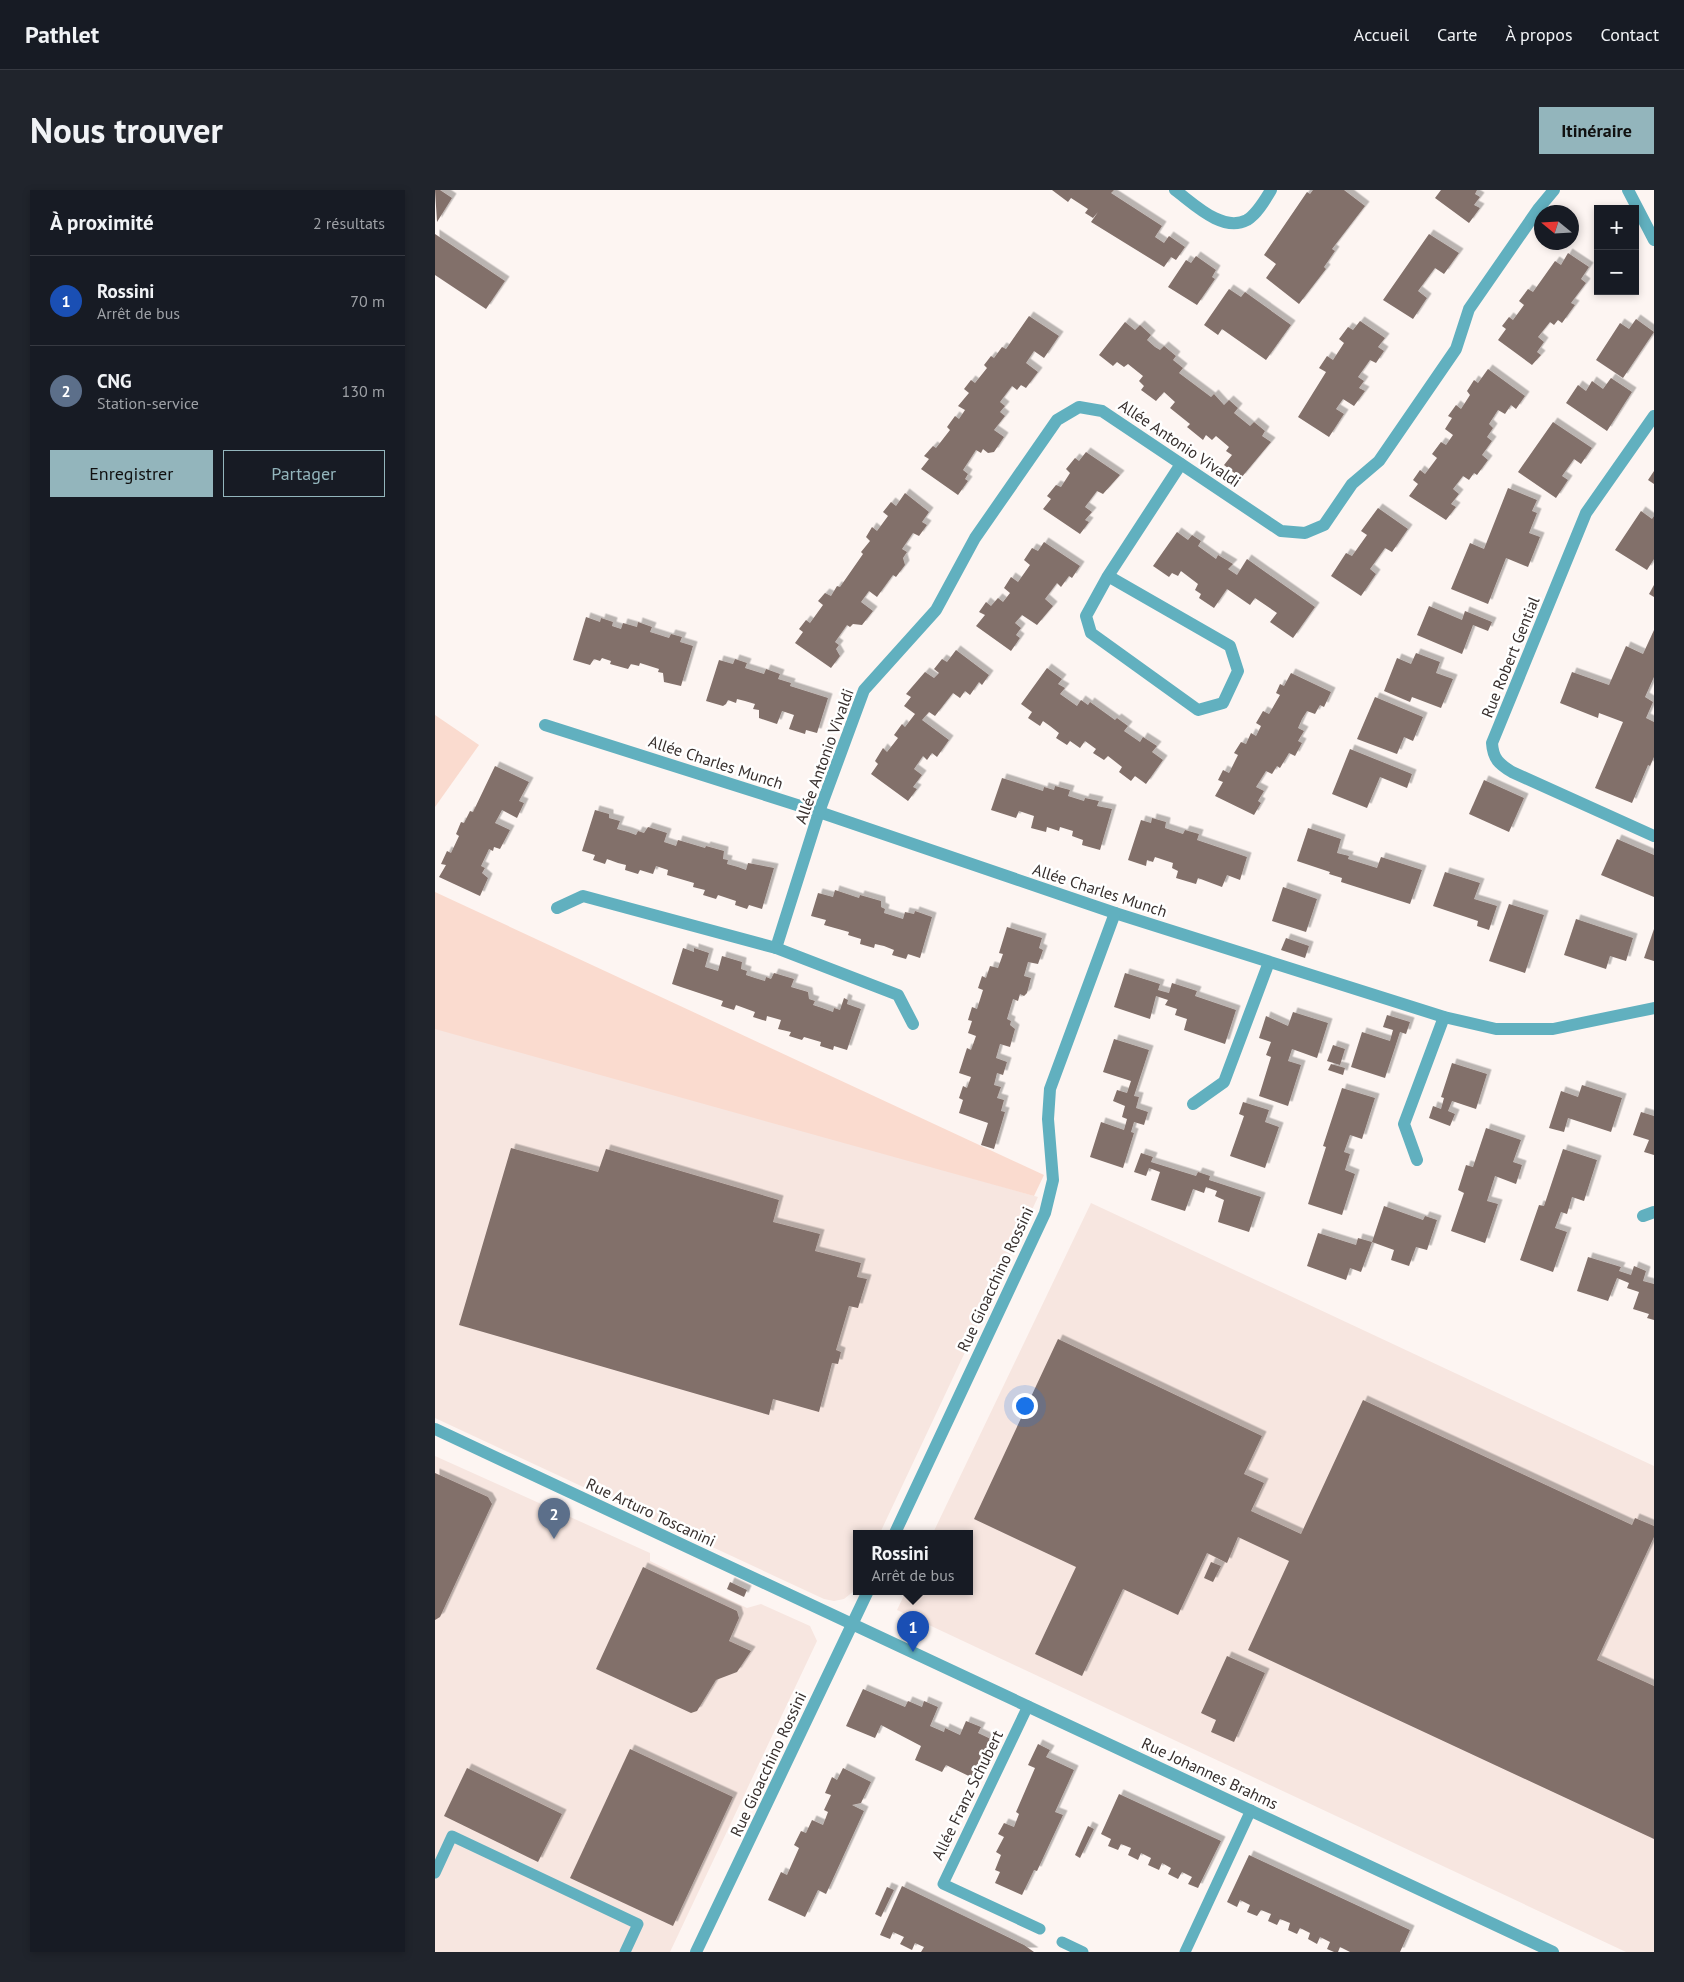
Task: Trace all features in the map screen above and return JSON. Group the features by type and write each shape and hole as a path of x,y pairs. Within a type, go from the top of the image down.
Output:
{"street":[{"path":"1175,190 1216,220 1233,223 1246,220 1255,212 1271,190"},
{"name":"Allée Antonio Vivaldi","path":"776,948 819,812 864,690 936,610 975,538 1057,420 1079,406 1102,411 1281,531 1305,533 1324,525 1352,484 1379,460 1451,357 1456,349 1469,309 1539,208 1554,190"},
{"path":"1628,190 1654,240"},
{"name":"Rue Robert Gential","path":"1654,416 1586,513 1492,743 1493,754 1499,764 1512,772 1654,836"},
{"path":"1109,576 1231,646 1238,671 1223,703 1198,710 1091,632 1086,616 1109,576 1181,464"},
{"name":"Allée Charles Munch","path":"545,725 819,812 1115,913 1444,1017 1496,1029 1553,1029 1654,1008"},
{"path":"557,908 583,896 776,948 898,995 913,1024"},
{"name":"Rue Gioacchino Rossini","path":"896,1530 1045,1213 1053,1180 1047,1119 1051,1089 1115,913"},
{"path":"1193,1104 1224,1082 1269,962"},
{"path":"1417,1160 1404,1124 1444,1017"},
{"name":"Rue Arturo Toscanini","path":"435,1429 853,1624"},
{"name":"Rue Gioacchino Rossini","path":"696,1952 866,1595"},
{"name":"Rue Johannes Brahms","path":"853,1624 1553,1952"}],"lane":[{"name":"Allée Franz Schubert","path":"1029,1706 943,1884 1040,1930"},
{"path":"1185,1952 1251,1810"},
{"path":"435,1873 452,1836 638,1924 625,1952"},
{"path":"1063,1942 1083,1952"}],"shaded area":[{"path":"435,715 479,745 435,807"},
{"path":"435,892 1044,1175 1034,1196 435,1029"},
{"path":"435,1023 1038,1197 881,1530 853,1530 853,1592 844,1599 834,1601 824,1599 435,1418"},
{"path":"1091,1203 1654,1466 1654,1952 1626,1952 897,1610 904,1595 973,1595 973,1530 934,1530"},
{"path":"435,1456 650,1553 650,1561 747,1608 761,1604 810,1626 817,1641 670,1952 435,1952"}],"building":[{"path":"435,190 440,190 452,198 437,222"},
{"path":"1052,190 1114,190 1111,193 1162,226 1155,237 1164,243 1169,236 1185,247 1176,260 1171,257 1164,267 1091,222 1098,212 1093,218 1085,213 1088,209 1071,198 1068,202"},
{"path":"1313,190 1344,190 1365,206 1332,249 1335,251 1324,267 1326,269 1299,304 1266,278 1276,264 1264,255 1307,192 1310,194"},
{"path":"1441,190 1477,190 1475,194 1480,197 1474,205 1480,208 1469,223 1435,198"},
{"path":"435,234 505,281 486,309 435,275"},
{"path":"1429,234 1459,253 1444,274 1435,268 1418,291 1427,298 1413,319 1383,300"},
{"path":"1568,253 1589,267 1581,279 1586,283 1571,303 1575,305 1562,323 1558,320 1554,325 1550,322 1538,337 1544,342 1537,352 1541,355 1532,365 1498,340 1506,329 1502,326 1509,317 1513,320 1524,305 1519,301 1528,289 1533,292 1555,261 1561,265"},
{"path":"1196,256 1216,270 1212,277 1215,279 1197,305 1168,287 1186,260 1191,263"},
{"path":"1229,289 1241,297 1245,292 1291,325 1266,360 1222,329 1218,335 1204,325"},
{"path":"1029,316 1059,336 1044,358 1034,351 1026,363 1038,372 1026,388 1021,385 1017,390 1012,386 1000,402 1005,406 1000,412 1005,416 994,430 1004,437 994,452 988,453 983,449 981,453 976,450 963,470 968,474 965,479 968,481 958,495 921,469 929,459 924,456 933,446 936,448 950,430 947,427 955,416 959,419 965,410 958,406 969,393 964,389 971,380 975,383 987,368 984,365 991,356 994,358 1002,347 1006,349"},
{"path":"1636,319 1654,332 1623,378 1596,360 1620,323 1629,329"},
{"path":"1360,321 1385,338 1378,347 1384,351 1376,363 1370,360 1358,377 1364,381 1359,388 1365,391 1354,406 1343,399 1336,409 1344,414 1329,437 1298,417 1326,372 1319,368 1327,356 1333,360 1344,343 1339,339 1348,327 1353,330"},
{"path":"1125,322 1135,330 1140,325 1151,335 1147,340 1155,347 1160,350 1164,346 1176,356 1173,360 1183,368 1179,373 1211,397 1214,394 1224,405 1229,400 1238,408 1234,413 1250,426 1254,422 1265,431 1262,436 1271,442 1241,478 1224,465 1232,455 1226,451 1229,447 1216,436 1212,440 1206,435 1203,440 1187,427 1190,424 1170,408 1175,402 1164,392 1156,401 1141,390 1144,386 1139,381 1143,376 1128,364 1124,367 1117,362 1113,366 1099,355"},
{"path":"1488,369 1525,396 1516,409 1511,405 1505,414 1498,410 1489,424 1493,428 1487,437 1492,441 1482,455 1488,460 1477,475 1474,473 1469,480 1463,476 1453,489 1459,494 1451,504 1456,507 1446,520 1409,496 1418,484 1413,480 1420,470 1425,474 1437,458 1432,454 1441,442 1446,445 1453,435 1445,429 1452,418 1448,416 1456,405 1461,409 1470,395 1467,391 1474,380 1478,383"},
{"path":"1611,378 1632,392 1607,431 1566,403 1578,385 1586,391 1592,381 1603,389"},
{"path":"1553,422 1592,448 1581,464 1574,459 1562,476 1568,480 1556,498 1518,472"},
{"path":"1086,452 1120,475 1103,494 1097,491 1085,507 1092,512 1085,520 1089,522 1080,534 1043,509 1051,499 1047,496 1056,485 1061,487 1070,473 1066,469 1075,458 1079,461"},
{"path":"1654,471 1654,484 1648,480"},
{"path":"1508,488 1537,500 1532,511 1537,513 1529,533 1540,537 1528,567 1506,558 1488,604 1451,589 1470,543 1484,549"},
{"path":"905,493 929,512 922,522 927,525 919,536 913,533 902,549 907,552 903,558 905,565 896,577 893,575 877,597 869,591 861,602 873,611 862,625 853,624 850,627 847,625 835,642 839,645 836,649 840,656 831,668 795,643 803,632 799,629 806,620 810,623 823,605 818,601 825,593 831,596 837,586 840,587 863,554 861,552 870,541 866,537 872,527 877,531 888,516 883,512 891,502 896,506"},
{"path":"1378,508 1408,529 1392,552 1385,548 1370,569 1376,574 1361,596 1331,576 1346,553 1352,556 1367,535 1361,531"},
{"path":"1641,511 1652,519 1654,516 1654,559 1647,570 1615,550"},
{"path":"1177,532 1188,540 1192,535 1201,541 1198,546 1216,559 1218,555 1233,564 1228,569 1237,575 1247,559 1315,607 1293,638 1270,622 1277,613 1255,598 1250,605 1227,589 1214,608 1199,598 1201,594 1195,590 1198,584 1181,571 1178,576 1172,573 1169,577 1153,566"},
{"path":"1044,542 1080,566 1072,578 1069,576 1061,587 1057,583 1045,599 1053,606 1037,625 1022,615 1015,623 1021,628 1016,635 1020,638 1011,651 976,626 985,615 979,612 986,602 991,606 998,598 1003,602 1010,593 1004,588 1011,577 1018,582 1030,565 1024,560 1032,548 1038,551"},
{"path":"1654,585 1654,597 1649,594"},
{"path":"1429,606 1462,620 1465,611 1492,622 1488,631 1473,625 1462,654 1417,635"},
{"path":"586,617 600,622 601,618 613,622 612,626 621,629 623,623 637,627 638,622 652,627 650,632 669,638 671,634 682,637 680,642 693,646 681,686 664,682 663,673 658,672 659,669 640,663 639,666 631,664 628,669 610,664 611,661 602,658 600,661 594,659 590,665 573,660"},
{"path":"1654,630 1654,677 1645,697 1653,702 1646,718 1654,722 1654,757 1650,766 1648,765 1632,803 1595,788 1623,722 1599,713 1598,718 1560,703 1572,672 1609,685 1626,646 1643,654"},
{"path":"956,650 989,675 982,685 979,682 970,695 965,691 960,698 953,693 935,716 929,712 922,720 949,740 937,757 932,753 927,760 923,756 914,769 922,775 913,787 917,789 908,801 871,774 878,764 875,761 883,748 887,752 898,738 894,735 902,724 905,727 915,714 904,706 911,697 906,694 925,672 934,678 939,673 934,669 942,659 947,662"},
{"path":"1416,653 1440,662 1436,673 1453,679 1441,708 1412,697 1410,702 1384,691 1397,658 1411,664"},
{"path":"735,659 747,663 745,668 764,674 766,669 780,674 778,679 791,683 790,686 828,698 817,733 806,730 805,734 789,729 794,715 782,711 777,724 759,718 759,710 753,709 755,704 737,699 736,703 728,700 723,706 706,701 719,660 733,664"},
{"path":"1047,668 1062,679 1058,684 1065,688 1060,694 1077,706 1081,700 1088,705 1090,702 1115,720 1117,718 1128,726 1124,731 1140,742 1143,737 1157,746 1152,752 1163,760 1146,784 1135,776 1131,781 1119,772 1122,767 1108,756 1104,760 1093,753 1096,749 1085,741 1080,748 1070,741 1067,745 1056,738 1059,733 1043,721 1040,726 1028,718 1032,712 1021,704"},
{"path":"1291,673 1331,692 1324,707 1320,705 1315,714 1307,711 1302,719 1298,728 1304,731 1298,741 1302,743 1295,756 1289,753 1280,768 1277,766 1272,774 1266,771 1256,787 1264,791 1258,801 1261,803 1254,815 1215,796 1223,782 1218,780 1223,770 1229,773 1238,755 1234,753 1241,742 1246,744 1251,733 1256,736 1261,726 1256,723 1263,711 1269,714 1280,695 1276,693 1280,684 1284,686"},
{"path":"1375,697 1423,717 1413,741 1404,737 1397,754 1357,739"},
{"path":"1350,749 1412,774 1407,788 1380,777 1367,808 1332,794"},
{"path":"495,766 529,782 519,801 524,803 517,818 502,810 495,823 510,830 500,849 494,847 493,851 489,849 481,866 485,868 482,873 488,878 480,896 439,877 446,865 441,864 447,851 451,853 459,836 456,834 461,822 464,823 470,811 473,812"},
{"path":"1002,778 1043,791 1044,787 1054,790 1055,786 1070,790 1068,796 1084,801 1085,798 1099,801 1097,806 1112,809 1100,850 1082,845 1083,840 1072,836 1073,831 1060,827 1059,831 1047,827 1046,832 1031,828 1034,816 1019,811 1016,818 991,810"},
{"path":"1484,780 1524,798 1509,832 1469,814"},
{"path":"595,810 609,814 609,818 620,821 617,829 636,835 638,831 644,833 648,827 667,833 664,842 676,846 678,840 705,848 706,846 724,851 723,859 728,860 727,864 746,870 748,863 774,868 762,909 749,905 747,909 735,905 736,901 718,895 716,899 703,895 705,890 693,887 694,883 667,875 668,870 656,866 653,874 640,870 638,874 625,870 626,865 607,859 605,864 593,860 595,855 582,851"},
{"path":"1152,818 1166,822 1165,828 1183,834 1185,830 1199,834 1197,840 1247,857 1240,880 1227,875 1222,887 1198,878 1196,884 1176,878 1178,871 1172,868 1173,863 1155,857 1153,862 1147,860 1146,866 1128,860 1141,820 1151,823"},
{"path":"1308,828 1341,839 1337,853 1349,856 1348,859 1377,868 1381,857 1422,870 1410,904 1341,882 1342,878 1329,874 1330,872 1297,861"},
{"path":"1617,839 1654,855 1654,897 1601,875"},
{"path":"1445,872 1480,883 1474,899 1497,906 1489,930 1477,926 1478,921 1433,906"},
{"path":"1283,887 1317,899 1306,932 1272,921"},
{"path":"835,890 859,898 860,895 881,901 881,907 885,909 884,913 903,919 905,912 914,914 915,911 932,917 920,958 908,954 906,959 892,955 894,950 884,946 875,944 874,948 860,944 861,939 848,935 849,932 824,925 826,920 811,916 818,893 833,897"},
{"path":"1509,904 1544,915 1525,973 1489,961"},
{"path":"1576,919 1633,938 1626,961 1610,956 1606,969 1564,955"},
{"path":"1007,927 1042,938 1039,948 1043,950 1038,964 1028,962 1024,976 1031,978 1027,993 1024,996 1020,994 1018,1001 1013,999 1007,1019 1011,1021 1010,1025 1015,1029 1010,1047 1000,1044 996,1058 1007,1062 1003,1075 997,1073 994,1085 1001,1087 997,1098 1004,1100 1001,1111 1005,1112 994,1149 981,1145 988,1123 959,1113 963,1100 959,1098 963,1086 967,1088 971,1077 959,1073 967,1048 971,1050 976,1036 968,1033 972,1021 968,1020 972,1007 977,1009 983,990 978,988 982,976 986,978 990,966 998,968 1003,954 999,953"},
{"path":"1654,929 1654,961 1644,958"},
{"path":"1286,938 1309,946 1305,958 1281,950"},
{"path":"683,948 694,952 694,948 709,953 705,967 718,971 722,956 742,962 741,969 747,971 746,975 755,978 765,981 766,977 771,979 774,973 794,979 791,987 808,992 809,999 815,1001 813,1005 833,1012 834,1008 840,1010 844,998 848,1000 847,1004 861,1009 847,1050 834,1046 833,1050 820,1046 821,1042 804,1037 802,1040 789,1036 791,1032 778,1029 781,1020 767,1016 766,1021 753,1017 755,1012 736,1005 734,1010 721,1006 723,1001 672,984"},
{"path":"1125,973 1160,984 1158,990 1169,993 1172,983 1197,991 1195,996 1236,1010 1225,1044 1184,1030 1187,1019 1175,1015 1177,1009 1165,1005 1168,1000 1156,996 1150,1019 1114,1007"},
{"path":"1293,1012 1328,1023 1317,1058 1292,1049 1288,1061 1301,1065 1288,1106 1259,1096 1271,1057 1266,1055 1271,1042 1259,1038 1266,1016 1288,1026"},
{"path":"1387,1015 1410,1022 1406,1034 1400,1032 1385,1078 1351,1067 1362,1032 1390,1041 1393,1030 1383,1027"},
{"path":"1114,1039 1149,1050 1134,1096 1139,1097 1136,1108 1148,1112 1144,1125 1134,1122 1131,1132 1134,1133 1123,1168 1090,1157 1101,1122 1124,1130 1127,1119 1122,1117 1125,1106 1113,1101 1117,1090 1127,1093 1131,1081 1103,1072"},
{"path":"1333,1045 1345,1049 1340,1065 1327,1061"},
{"path":"1452,1063 1487,1074 1476,1109 1452,1101 1448,1111 1455,1114 1450,1126 1429,1118 1433,1106 1441,1109 1444,1098 1441,1097"},
{"path":"1331,1064 1345,1068 1343,1075 1328,1070"},
{"path":"1582,1085 1622,1098 1611,1132 1568,1118 1564,1132 1549,1128 1561,1091 1578,1097"},
{"path":"1342,1088 1375,1098 1362,1139 1350,1135 1344,1152 1350,1154 1345,1170 1355,1174 1342,1215 1308,1204 1326,1147 1323,1146"},
{"path":"1243,1102 1269,1110 1265,1122 1279,1127 1265,1168 1230,1156 1244,1116 1239,1114"},
{"path":"1641,1112 1654,1116 1654,1155 1644,1152 1649,1140 1633,1135"},
{"path":"1486,1128 1521,1140 1513,1162 1522,1165 1516,1184 1495,1176 1487,1201 1498,1204 1485,1243 1451,1231 1464,1193 1458,1190 1466,1165 1473,1167"},
{"path":"511,1148 598,1172 606,1149 779,1200 773,1222 820,1234 815,1251 861,1263 857,1277 867,1279 858,1308 849,1306 836,1350 841,1352 838,1364 832,1363 819,1412 773,1399 769,1415 459,1325"},
{"path":"1563,1149 1597,1160 1584,1201 1572,1197 1567,1214 1561,1212 1555,1228 1567,1232 1553,1272 1520,1260 1539,1205 1544,1206"},
{"path":"1141,1153 1153,1157 1151,1162 1196,1176 1198,1172 1210,1176 1209,1180 1261,1197 1249,1232 1218,1222 1224,1200 1215,1196 1217,1191 1206,1187 1204,1193 1193,1189 1185,1211 1151,1200 1160,1172 1149,1168 1146,1176 1134,1172"},
{"path":"1384,1206 1423,1220 1425,1216 1437,1220 1427,1250 1416,1247 1409,1266 1391,1260 1394,1250 1372,1242"},
{"path":"1318,1233 1356,1245 1358,1238 1372,1242 1361,1272 1350,1268 1346,1280 1307,1266"},
{"path":"1588,1257 1621,1267 1619,1271 1631,1275 1634,1266 1646,1271 1643,1281 1654,1284 1654,1320 1647,1318 1649,1314 1633,1309 1639,1292 1627,1288 1629,1283 1617,1278 1608,1301 1577,1291"},
{"path":"1058,1339 1262,1436 1244,1474 1264,1483 1251,1511 1301,1534 1363,1400 1632,1525 1635,1518 1654,1526 1654,1537 1597,1660 1654,1686 1654,1839 1248,1650 1289,1561 1238,1537 1227,1563 1207,1553 1178,1615 1123,1589 1082,1676 1035,1654 1076,1567 974,1519"},
{"path":"435,1473 488,1497 492,1504 440,1617 435,1620"},
{"path":"1211,1562 1221,1566 1213,1582 1204,1578"},
{"path":"643,1567 737,1611 739,1618 729,1641 751,1651 737,1672 716,1680 697,1711 691,1713 596,1669"},
{"path":"730,1582 747,1590 744,1597 727,1589"},
{"path":"1227,1656 1265,1673 1234,1742 1211,1732 1216,1720 1201,1713"},
{"path":"863,1689 905,1707 908,1701 922,1707 924,1701 938,1707 930,1726 944,1732 945,1728 960,1735 966,1721 981,1727 978,1733 993,1740 975,1779 946,1765 942,1772 915,1760 921,1746 881,1725 875,1738 846,1726"},
{"path":"1038,1744 1050,1750 1046,1757 1074,1770 1055,1812 1063,1815 1037,1871 1034,1870 1022,1895 995,1883 1000,1872 995,1870 1001,1855 996,1852 1004,1837 998,1834 1004,1823 1014,1827 1019,1814 1016,1812 1035,1768 1028,1765"},
{"path":"630,1749 733,1797 673,1926 570,1878"},
{"path":"467,1768 562,1814 538,1862 444,1816"},
{"path":"843,1768 871,1782 861,1803 852,1805 864,1811 826,1894 818,1890 805,1917 768,1900 781,1872 787,1875 799,1848 794,1845 801,1831 806,1833 812,1820 823,1825 828,1812 824,1810 831,1795 825,1793 832,1777 837,1780"},
{"path":"1119,1794 1221,1841 1198,1888 1188,1884 1192,1877 1182,1872 1178,1879 1168,1874 1171,1868 1162,1863 1159,1870 1148,1865 1151,1858 1141,1853 1138,1860 1128,1855 1131,1848 1121,1844 1118,1850 1108,1846 1111,1839 1101,1834"},
{"path":"1088,1826 1094,1829 1080,1858 1075,1855"},
{"path":"1249,1855 1410,1930 1400,1952 1350,1952 1340,1947 1338,1952 1334,1952 1327,1949 1330,1942 1320,1937 1317,1944 1308,1939 1310,1933 1300,1928 1297,1934 1288,1930 1290,1923 1280,1919 1277,1925 1268,1921 1271,1914 1261,1910 1257,1916 1247,1912 1250,1905 1240,1900 1237,1907 1227,1902"},
{"path":"902,1886 1024,1945 1034,1952 921,1952 924,1947 915,1943 912,1950 900,1944 904,1937 893,1932 890,1939 880,1935"},
{"path":"887,1887 894,1890 881,1917 875,1914"}],"place":[{"name":"CNG","path":"554,1539"},
{"name":"Rossini","path":"913,1652"}]}
